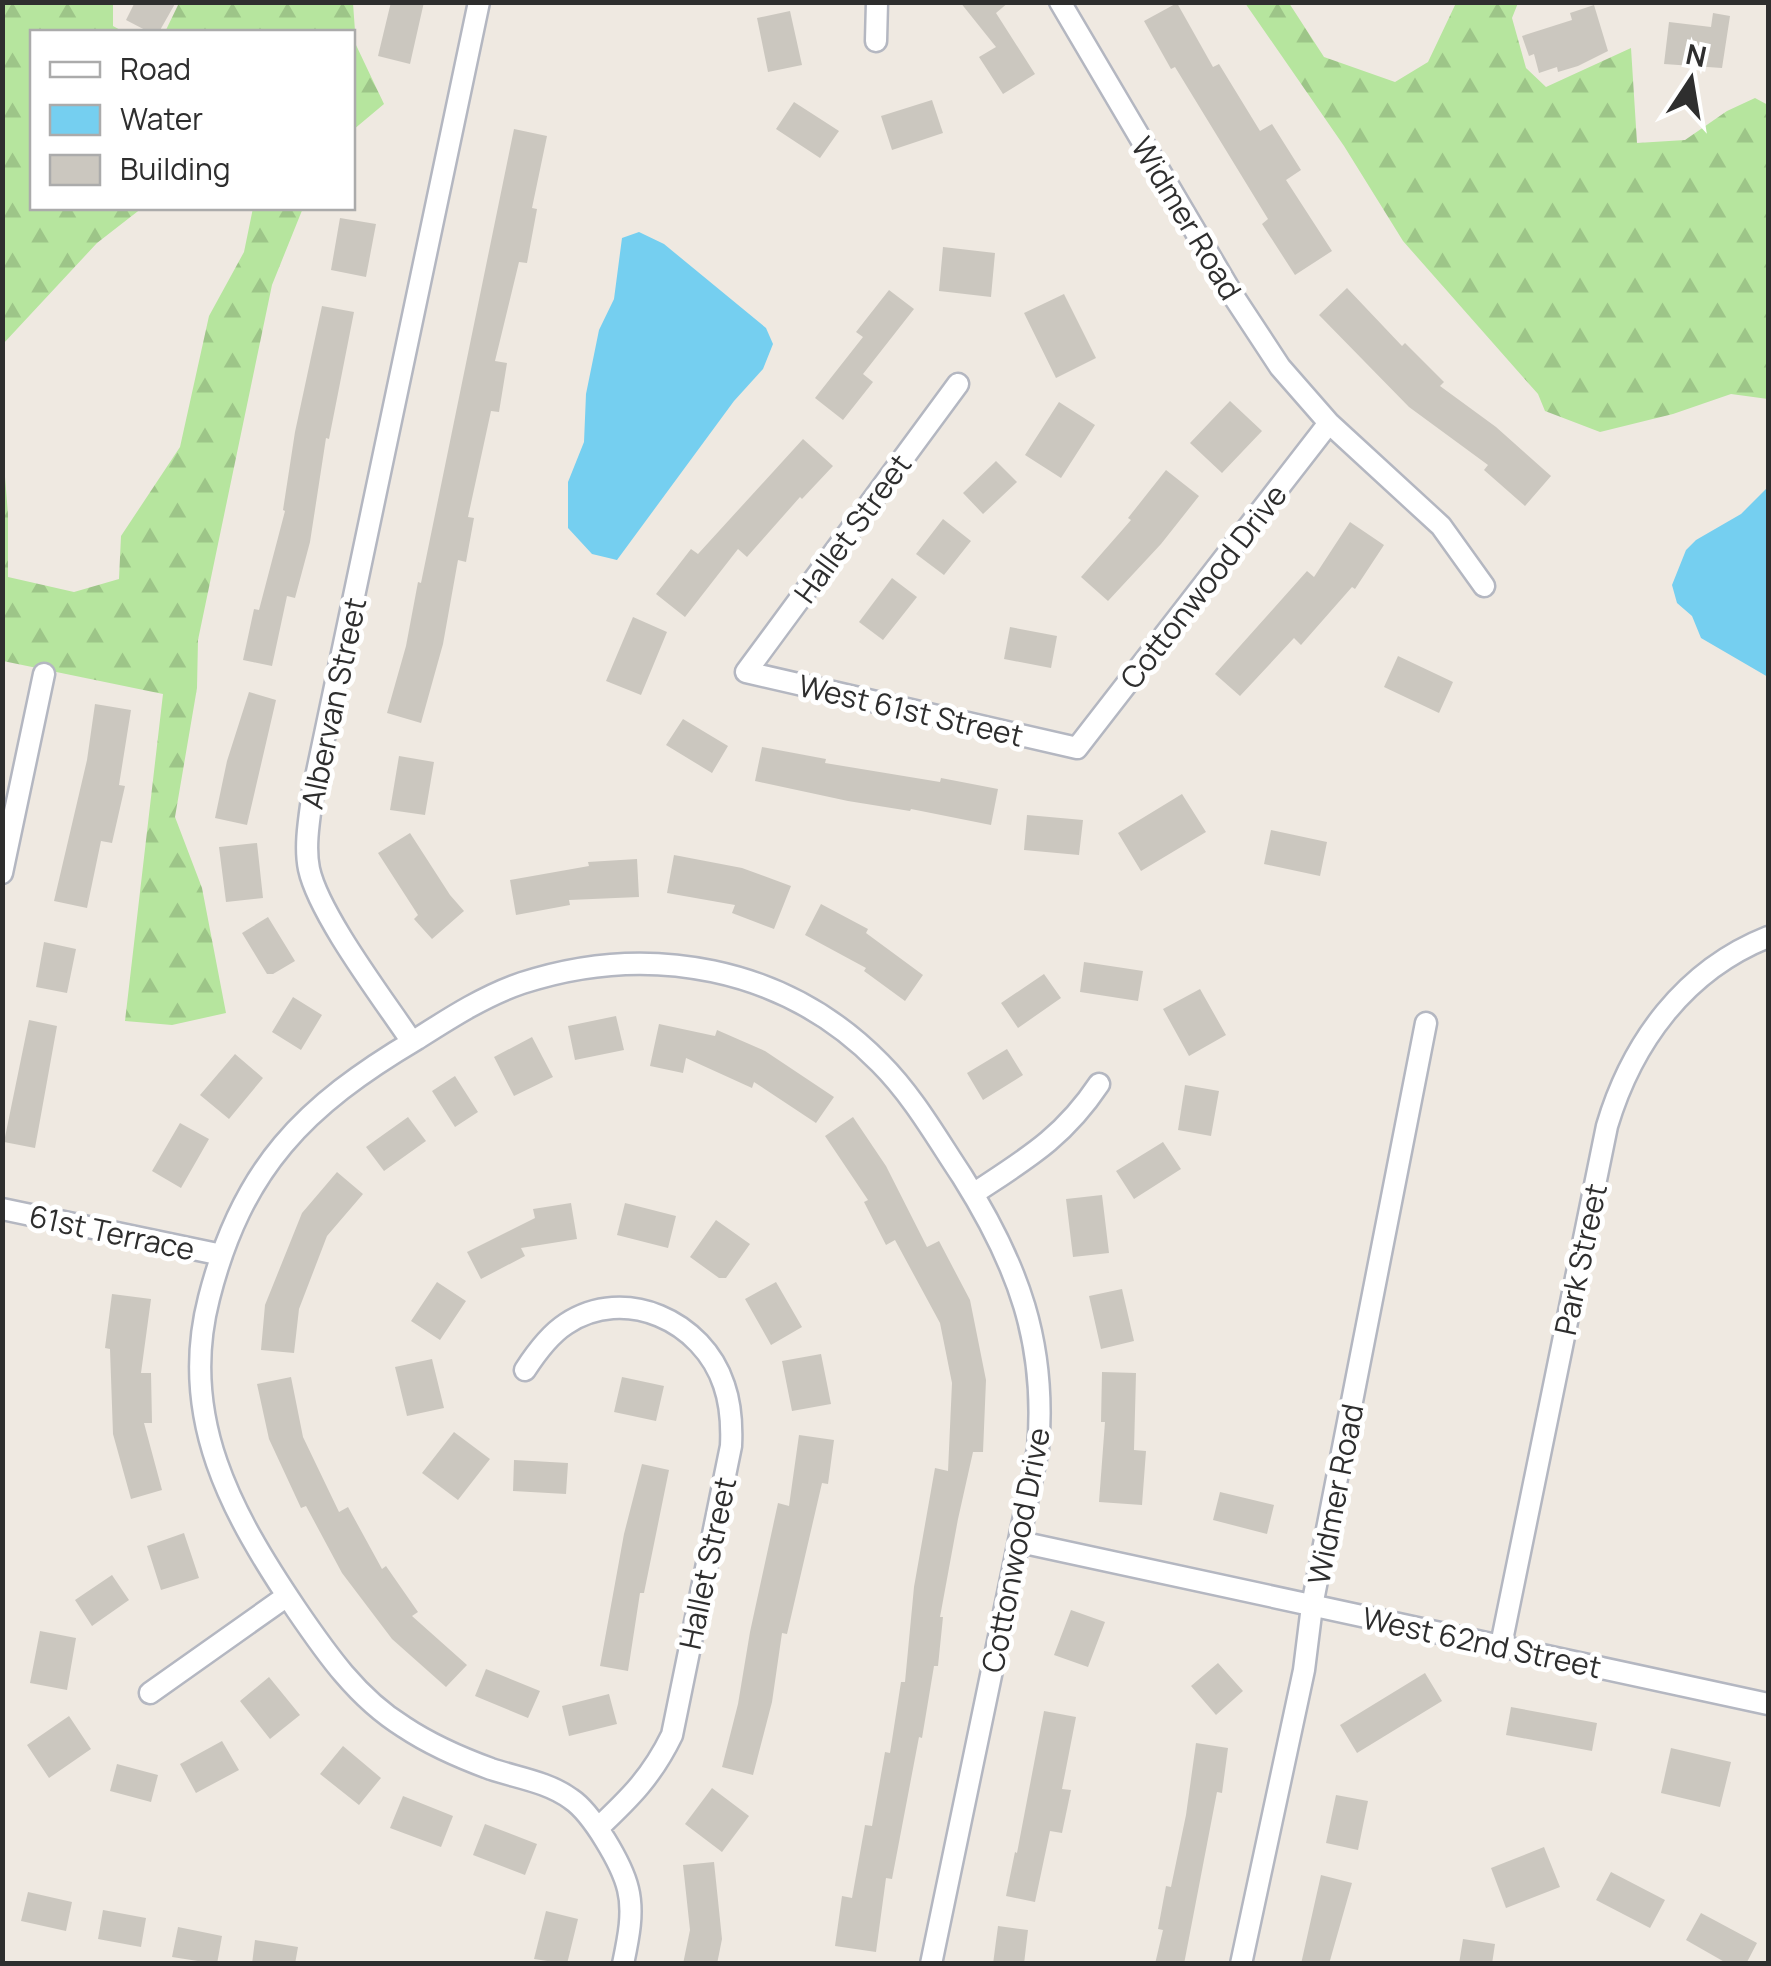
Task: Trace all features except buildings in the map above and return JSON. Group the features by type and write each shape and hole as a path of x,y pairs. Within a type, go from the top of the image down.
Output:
{"street":[{"name":"Albervan Street","path":"412,1042 330,915 309,869 308,826 479,2"},
{"path":"876,42 877,2"},
{"name":"Widmer Road","path":"1060,2 1234,297 1280,367 1329,423 1441,526 1484,586"},
{"name":"Hallet Street","path":"746,672 958,384"},
{"name":"Cottonwood Drive","path":"1077,748 1329,423"},
{"name":"West 61st Street","path":"746,672 1077,748"},
{"path":"2,874 9,810 44,674"},
{"name":"Park Street","path":"1501,1646 1616,1094 1643,1041 1684,991 1711,968 1768,937"},
{"name":"Cottonwood Drive","path":"412,1042 484,999 519,984 585,967 653,962 708,969 761,985 796,1001 838,1027 878,1060 920,1110 973,1194 1013,1267 1028,1310 1039,1358 1042,1412 1020,1542 931,1964"},
{"name":"Widmer Road","path":"1241,1964 1304,1670 1312,1606 1426,1023"},
{"path":"412,1042 350,1081 310,1114 252,1185 234,1220 204,1325 205,1417 216,1466 236,1514 287,1596 342,1672 372,1703 401,1726 446,1751 534,1781 574,1800 598,1828 628,1886 630,1915 623,1964"},
{"path":"973,1194 1048,1144 1069,1124 1099,1084"},
{"name":"61st Terrace","path":"2,1209 222,1255"},
{"name":"Hallet Street","path":"525,1370 541,1346 566,1323 597,1310 648,1310 692,1334 724,1382 732,1416 731,1446 672,1735 641,1788 598,1828"},
{"name":"West 62nd Street","path":"1020,1542 1768,1704"},
{"path":"150,1694 287,1596"}],"green space":[{"path":"3,2 113,3 113,26 120,30 30,30 30,210 139,210 97,243 3,344"},
{"path":"179,3 353,3 355,30 166,30"},
{"path":"1245,3 1289,3 1324,57 1395,82 1428,62 1456,3 1518,3 1512,18 1526,68 1546,87 1631,48 1637,143 1685,140 1727,111 1755,98 1768,105 1768,399 1731,394 1673,414 1600,432 1545,411 1538,394 1403,241 1344,146"},
{"path":"355,31 356,45 384,104 355,128"},
{"path":"253,210 302,210 272,285 198,640 197,688 175,817 202,888 226,1013 172,1025 125,1021 163,694 3,661 3,452 8,577 74,592 119,579 121,536 180,447 209,316 244,252"}],"water":[{"path":"639,232 664,244 766,328 773,344 763,369 734,401 617,560 592,554 568,528 568,482 584,442 586,394 599,330 614,299 622,238"},
{"path":"1768,487 1768,677 1701,638 1692,616 1677,603 1672,585 1686,550 1741,514"}]}
